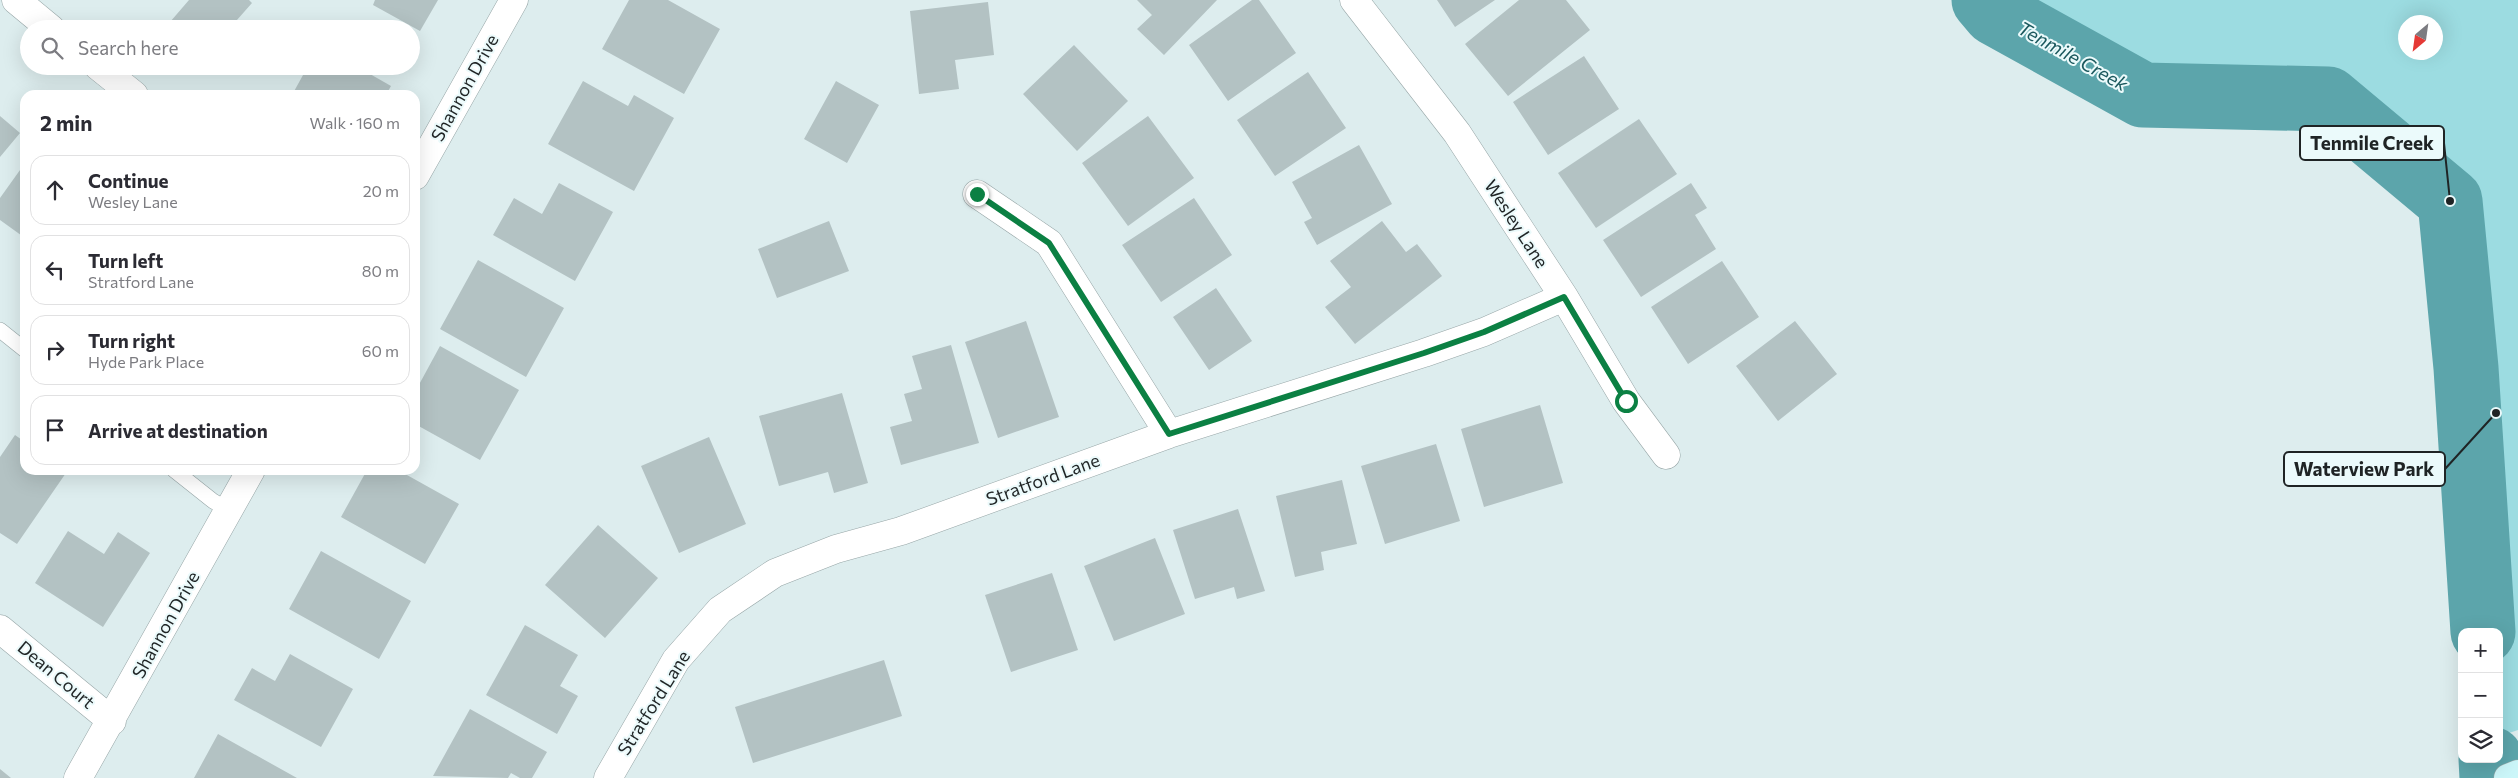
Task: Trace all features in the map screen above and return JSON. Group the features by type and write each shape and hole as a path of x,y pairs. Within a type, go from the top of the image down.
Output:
{"main road":[{"path":"2508,778 2518,774"}],"street":[{"path":"16,0 40,20"},
{"name":"Shannon Drive","path":"420,167 514,0"},
{"name":"Wesley Lane","path":"1354,0 1457,133 1564,297 1626,401 1666,455"},
{"path":"109,75 128,90"},
{"path":"977,194 1049,243 1169,434"},
{"name":"Stratford Lane","path":"608,778 676,660 720,610 775,573 836,549 901,531 1169,434 1424,353 1484,332 1564,297"},
{"name":"Shannon Drive","path":"78,778 112,721 248,475"},
{"name":"Dean Court","path":"0,629 112,721"}],"lane":[{"path":"0,330 20,346"},
{"path":"180,475 213,501 229,510"}],"shaded area":[{"path":"1999,0 2518,0 2518,730 2503,735 2503,628 2492,628 2457,195 2333,89 2141,80 2005,8"}],"building":[{"path":"189,0 249,0 252,3 237,20 172,20"},
{"path":"375,0 438,0 420,31 420,20 400,20 373,5"},
{"path":"629,0 668,0 720,29 684,94 602,49"},
{"path":"1137,0 1217,0 1164,55 1137,29 1152,15"},
{"path":"1252,0 1259,0 1296,53 1228,101 1189,45"},
{"path":"1437,0 1495,0 1455,27"},
{"path":"1519,0 1566,0 1590,30 1508,96 1465,44"},
{"path":"988,2 994,55 955,60 959,89 919,94 910,11"},
{"path":"1074,45 1128,101 1077,151 1023,94"},
{"path":"1584,56 1619,109 1548,155 1513,102"},
{"path":"1308,72 1346,128 1275,176 1237,120"},
{"path":"303,75 372,75 391,86 389,90 295,90"},
{"path":"583,81 628,106 634,95 674,118 634,191 548,144"},
{"path":"836,81 879,105 847,163 804,139"},
{"path":"0,116 20,133 0,157"},
{"path":"1148,116 1194,178 1128,226 1082,163"},
{"path":"1639,119 1677,174 1596,228 1558,173"},
{"path":"1359,145 1392,204 1317,245 1304,222 1312,218 1292,182"},
{"path":"20,170 20,234 0,220 0,198"},
{"path":"559,183 613,212 575,281 493,235 514,198 542,214"},
{"path":"1691,183 1707,208 1695,215 1716,249 1641,297 1603,240"},
{"path":"1194,198 1232,255 1161,302 1122,245"},
{"path":"829,221 849,271 777,298 758,249"},
{"path":"1382,221 1406,252 1417,244 1442,276 1355,344 1325,307 1351,287 1330,261"},
{"path":"478,260 564,308 526,377 440,329"},
{"path":"1722,261 1759,317 1688,364 1651,307"},
{"path":"1216,288 1252,341 1209,370 1173,317"},
{"path":"1026,321 1059,417 998,438 965,342"},
{"path":"1795,321 1837,374 1778,421 1736,366"},
{"path":"951,345 979,443 901,465 890,427 912,421 904,394 922,389 912,356"},
{"path":"440,346 519,390 480,460 420,427 420,383"},
{"path":"842,393 868,483 834,493 828,472 779,486 759,416"},
{"path":"1540,405 1563,483 1484,507 1461,429"},
{"path":"15,435 20,438 20,475 65,475 17,544 0,533 0,457"},
{"path":"709,437 746,524 679,553 641,466"},
{"path":"1436,444 1460,521 1385,544 1361,466"},
{"path":"364,475 407,475 459,504 425,564 341,517"},
{"path":"1342,480 1357,544 1321,552 1324,570 1295,577 1276,496"},
{"path":"1238,509 1265,591 1237,599 1234,587 1195,599 1173,530"},
{"path":"598,525 658,578 605,638 545,585"},
{"path":"68,531 104,554 118,532 150,553 103,627 35,583"},
{"path":"1155,538 1185,614 1114,641 1084,566"},
{"path":"321,551 411,601 379,659 289,609"},
{"path":"1052,573 1078,650 1011,672 985,595"},
{"path":"525,625 578,655 560,686 578,696 557,734 486,695"},
{"path":"290,654 353,689 321,747 234,700 252,668 275,681"},
{"path":"884,660 902,716 753,763 735,707"},
{"path":"470,709 547,752 532,778 520,778 511,773 508,778 433,776"},
{"path":"218,734 297,778 194,778"},
{"path":"0,769 11,778 0,778"}],"waterway":[{"name":"Tenmile Creek","path":"1984,0 1995,13 2143,95 2328,99 2450,201 2466,368 2483,628"},
{"name":"Tenmile Creek","path":"2491,763 2492,778"}],"place":[{"name":"Tenmile Creek","path":"2450,201"},
{"name":"Waterview Park","path":"2496,413"}],"route":[{"path":"977,194 1049,243 1169,434 1424,353 1484,332 1564,297 1626,401"}]}
